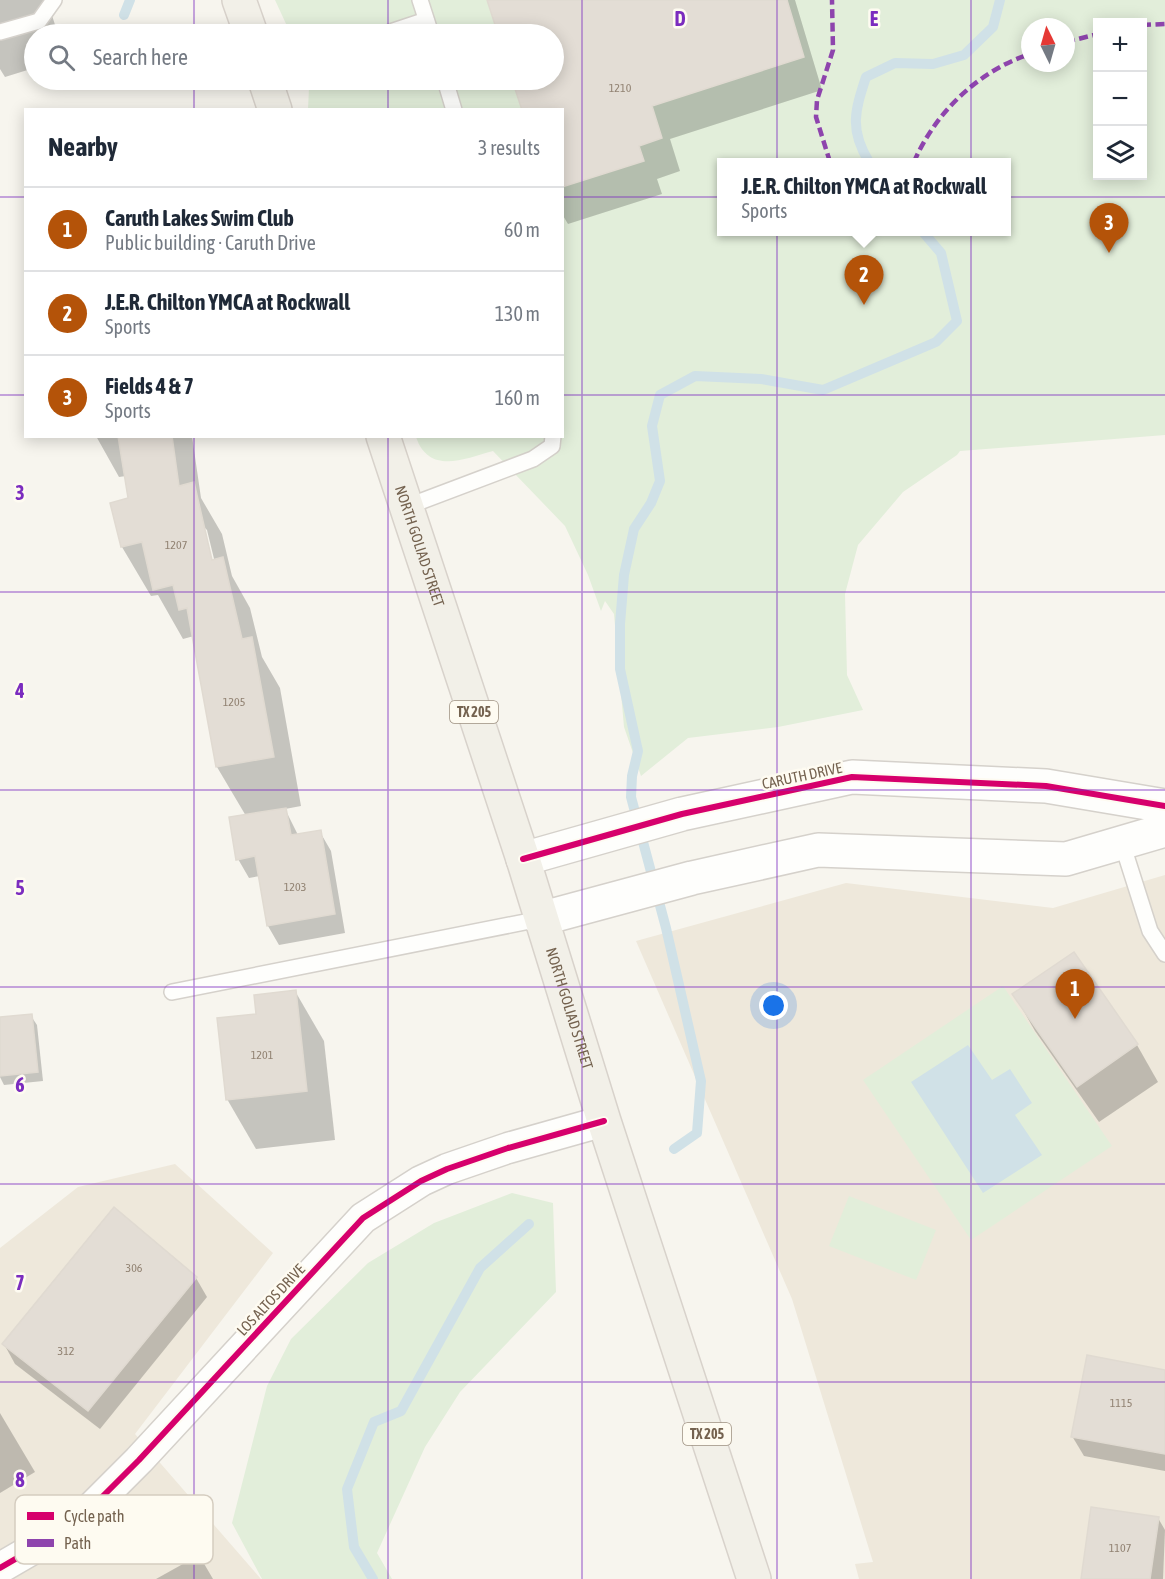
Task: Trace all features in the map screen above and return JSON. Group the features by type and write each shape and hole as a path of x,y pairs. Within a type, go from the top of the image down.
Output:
{"main road":[{"path":"239,0 247,24"},
{"path":"269,90 274,108"},
{"name":"NORTH GOLIAD STREET","path":"384,438 523,859 604,1121 754,1579"}],"street":[{"name":"CARUTH DRIVE","path":"523,859 682,814 852,777 1046,786 1165,806"},
{"path":"540,919 692,878 818,850 1066,859 1165,830"},
{"name":"LOS ALTOS DRIVE","path":"104,1495 363,1218 421,1181 447,1169 496,1151 604,1121"},
{"name":"LOS ALTOS DRIVE","path":"0,1568 15,1559"}],"lane":[{"path":"28,24 39,21 54,0"},
{"path":"420,0 427,24"},
{"path":"0,32 24,25"},
{"path":"448,90 453,108"},
{"path":"406,507 533,459 552,446 553,438"},
{"path":"1122,843 1150,931 1165,954"},
{"path":"172,992 540,919"}],"shaded area":[{"path":"1165,875 1165,1579 859,1579 855,1564 873,1562 792,1299 636,941 846,883 1053,908"},
{"path":"968,1045 992,1080 1010,1069 1032,1103 1015,1115 1042,1155 983,1193 911,1082"},
{"path":"175,1164 273,1253 135,1434 188,1495 15,1495 15,1564 213,1564 213,1524 261,1579 0,1579 0,1248 78,1187"}],"green space":[{"path":"275,0 1165,0 1165,435 960,451 903,492 858,545 845,594 847,675 863,710 778,727 688,738 641,776 624,727 614,614 605,601 601,611 588,575 565,526 493,451 459,460 438,460 429,456 422,449 416,438 564,438 564,108 308,108 309,90 564,90 564,24 286,24"},
{"path":"1003,986 1112,1146 971,1240 863,1080"},
{"path":"512,1193 553,1203 556,1292 460,1392 425,1447 377,1553 392,1579 262,1579 232,1523 267,1386 291,1339 368,1263 434,1223"},
{"path":"849,1196 936,1230 916,1280 829,1246"}],"building":[{"path":"487,0 787,0 804,57 652,106 662,138 639,146 644,161 564,186 564,108 521,108 515,90 564,90 564,24 495,24"},
{"path":"118,438 172,438 179,486 194,482 212,560 223,557 242,639 252,637 274,757 216,767 187,608 179,610 173,585 153,590 142,542 121,547 110,503 128,498"},
{"path":"286,808 291,835 321,830 335,914 267,926 255,856 236,860 229,817"},
{"path":"1074,952 1138,1044 1077,1087 1012,994"},
{"path":"296,990 307,1091 226,1100 217,1018 256,1014 254,995"},
{"path":"32,1014 38,1072 0,1076 0,1017"},
{"path":"114,1207 197,1277 88,1411 2,1344"},
{"path":"1087,1355 1165,1370 1165,1454 1071,1437"},
{"path":"1091,1507 1159,1517 1150,1579 1081,1579"}],"waterway":[{"path":"124,15 130,0"},
{"path":"867,158 856,130 857,110 866,77 895,63 933,64 964,55 993,27 1000,0"},
{"path":"674,1149 697,1133 701,1081 666,928 631,797 632,776 638,751 620,669 620,624 624,575 634,529 651,503 660,481 652,426 660,395 695,376 761,379 823,390 936,342 957,321 941,253 926,236"},
{"path":"373,1579 354,1547 347,1489 374,1422 401,1411 480,1268 529,1224"}],"marked path":[{"path":"829,158 816,117 817,100 833,50 832,0"},
{"path":"1147,25 1165,24"},
{"path":"1075,40 1093,35"},
{"path":"916,158 934,127 960,96 993,71 1021,58"}],"cycle path":[{"path":"523,859 682,814 852,777 1046,786 1165,806"},
{"path":"104,1495 363,1218 421,1181 447,1169 508,1148 604,1121"},
{"path":"0,1568 15,1559"}],"place":[{"name":"Fields 4 & 7","path":"1109,253"},
{"name":"J.E.R. Chilton YMCA at Rockwall","path":"864,305"},
{"name":"Caruth Lakes Swim Club","path":"1075,1019"}]}
